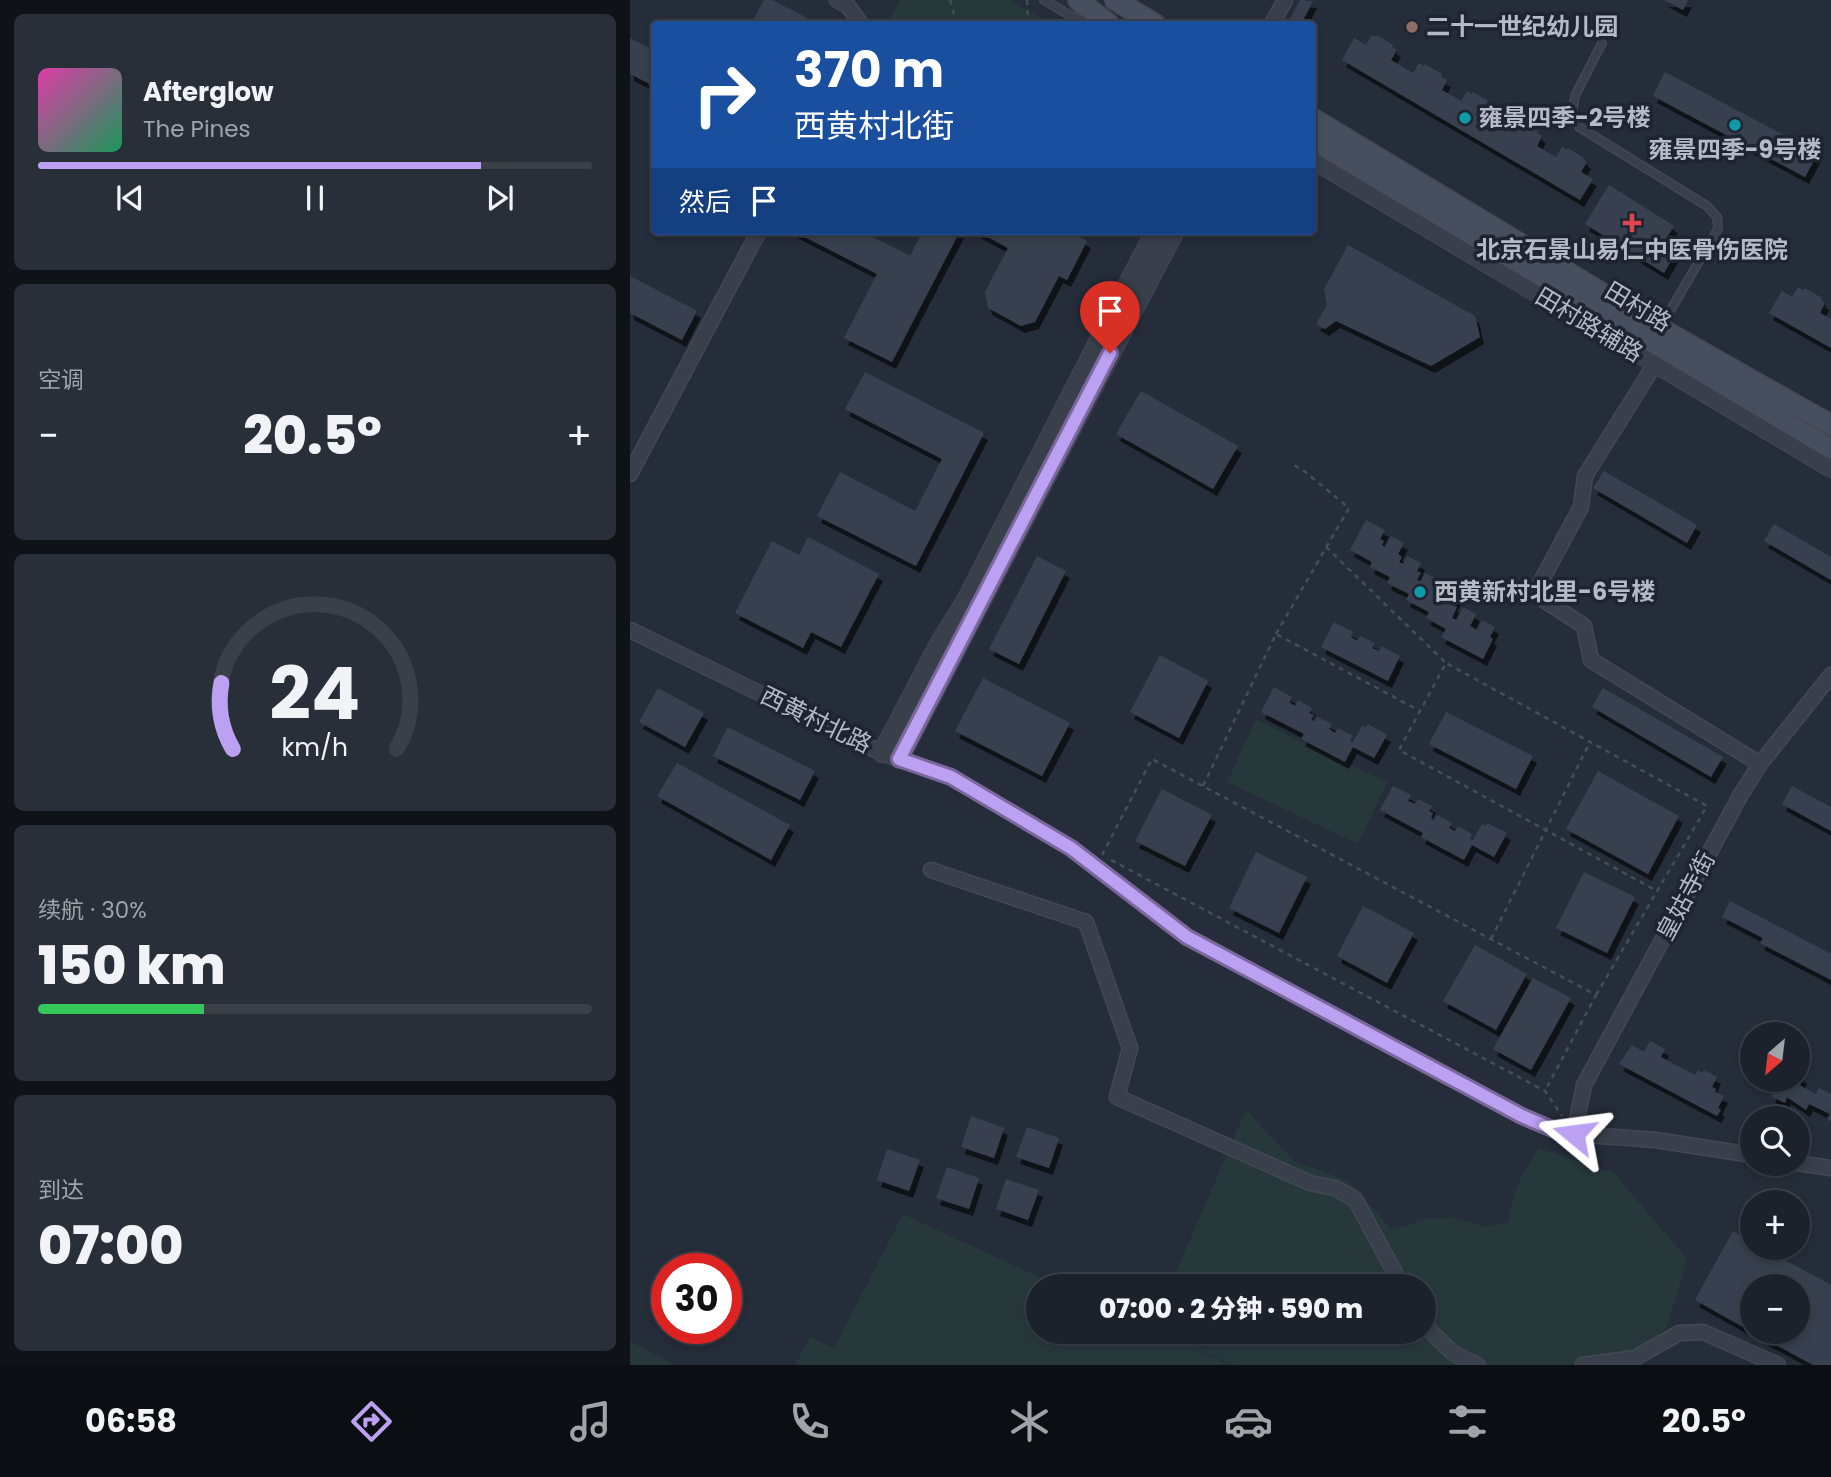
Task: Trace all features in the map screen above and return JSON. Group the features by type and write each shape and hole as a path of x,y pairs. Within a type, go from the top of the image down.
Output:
{"main road":[{"path":"1078,0 1105,21"},
{"path":"1115,0 1150,21"},
{"name":"田村路","path":"1316,120 1660,328 1831,425"},
{"name":"田村路","path":"1316,142 1719,392 1831,449"}],"street":[{"path":"838,0 848,6 859,21"},
{"path":"1274,21 1285,0"},
{"name":"田村路辅路","path":"1316,161 1655,364 1719,392 1831,468"},
{"path":"630,474 757,235"},
{"path":"891,756 940,642 965,602 1153,235"},
{"path":"891,756 1173,235"},
{"path":"1655,364 1585,476 1581,507 1539,586 1544,600 1584,626 1591,660 1760,764"},
{"name":"西黄村北路","path":"630,631 891,756 951,777 1071,848 1187,937 1522,1116 1557,1131 1574,1134 1656,1140 1740,1154"},
{"name":"皇姑寺街","path":"1574,1134 1584,1085 1740,796 1760,764 1831,674"},
{"path":"931,870 1086,922 1130,1048 1117,1097 1310,1183 1335,1188 1355,1199 1396,1274"},
{"path":"1810,1165 1831,1168"},
{"path":"1583,1365 1635,1358 1679,1333 1703,1332 1778,1365"},
{"path":"1436,1337 1453,1353 1477,1365"}],"lane":[{"path":"1044,0 1071,16 1087,21"},
{"path":"1602,43 1575,96 1572,114 1579,128 1707,206 1717,218 1718,229 1660,328"}],"path":[{"path":"950,0 956,21"},
{"path":"1027,0 1028,21"},
{"path":"1203,786 1276,634 1349,508 1303,470 1290,463"},
{"path":"1326,547 1446,663 1707,806 1596,995 1545,1091"},
{"path":"1276,634 1420,711"},
{"path":"1446,663 1399,750 1657,891"},
{"path":"1490,939 1590,741"},
{"path":"1574,1134 1545,1091 1101,855 1152,759 1596,995"}],"shaded area":[{"path":"900,0 1009,0 1048,21 889,21"},
{"path":"1256,720 1387,782 1358,844 1227,782"},
{"path":"1246,1110 1294,1161 1348,1181 1392,1230 1426,1219 1452,1217 1486,1227 1509,1222 1512,1201 1519,1183 1539,1148 1614,1173 1687,1259 1667,1327 1626,1365 1233,1365 1195,1348 1228,1365 795,1365 810,1337 834,1349 903,1214 1032,1274 1026,1274 1026,1344 1436,1344 1436,1274 1175,1274"},
{"path":"630,1341 675,1365 630,1365"}],"building":[{"path":"764,0 772,0 813,21 753,21"},
{"path":"1300,0 1313,1 1303,21 1289,21"},
{"path":"1664,0 1688,0 1683,10"},
{"name":"雍景四季-2号楼","path":"1372,35 1377,35 1393,45 1397,50 1391,60 1413,73 1419,63 1442,74 1441,77 1447,80 1442,90 1461,101 1467,91 1488,101 1492,106 1486,116 1509,129 1514,120 1538,131 1542,136 1537,146 1556,157 1562,147 1584,158 1587,162 1581,172 1593,179 1580,200 1342,60 1354,38 1366,45"},
{"path":"630,38 651,48 651,84 630,74"},
{"name":"雍景四季-9号楼","path":"1665,72 1818,153 1805,177 1653,96"},
{"path":"1609,185 1674,226 1660,248 1674,256 1664,273 1585,224"},
{"path":"801,235 870,235 910,256 921,235 958,235 892,362 844,338 877,274"},
{"path":"984,235 1076,235 1087,241 1067,280 1059,276 1035,322 1021,326 988,308 985,292 1008,248"},
{"path":"1348,245 1475,316 1480,337 1431,366 1336,321 1325,329 1316,324 1327,305 1324,289"},
{"path":"630,276 697,311 682,340 630,313"},
{"path":"1798,287 1822,298 1825,303 1820,313 1831,319 1831,348 1769,313 1782,291 1792,297"},
{"path":"865,372 984,433 916,566 817,516 840,472 915,511 942,459 845,409"},
{"path":"1141,391 1238,446 1213,489 1116,434"},
{"path":"1604,471 1697,525 1687,543 1593,488"},
{"name":"西黄新村北里-6号楼","path":"1366,520 1385,530 1380,539 1384,541 1382,545 1385,547 1391,536 1404,543 1398,554 1402,557 1399,562 1403,564 1407,556 1421,563 1417,571 1421,573 1417,580 1421,581 1425,573 1439,580 1435,596 1439,598 1444,589 1458,596 1453,605 1457,607 1452,618 1456,620 1463,607 1476,614 1470,626 1477,630 1482,620 1495,627 1490,637 1493,639 1483,659 1441,637 1446,629 1426,618 1429,612 1406,600 1409,594 1387,583 1390,577 1370,567 1372,562 1350,550"},
{"path":"1774,524 1831,557 1831,580 1764,541"},
{"path":"808,537 879,574 841,647 811,632 803,648 735,613 772,541 799,555"},
{"path":"1037,556 1066,571 1019,664 989,649"},
{"name":"西黄新村北里-6号楼","path":"1334,622 1353,632 1351,637 1357,641 1360,636 1375,643 1372,648 1379,651 1381,646 1400,656 1388,681 1321,647"},
{"path":"1160,655 1208,681 1179,738 1130,712"},
{"path":"983,678 1070,723 1042,776 955,731"},
{"path":"1274,687 1292,697 1289,702 1295,706 1298,700 1312,708 1309,713 1314,715 1311,720 1315,721 1317,717 1332,724 1329,729 1335,733 1338,728 1353,736 1350,740 1353,742 1362,726 1366,727 1368,724 1387,735 1374,758 1353,747 1345,762 1301,739 1304,734 1261,712"},
{"path":"658,688 704,713 685,747 639,722"},
{"path":"1603,688 1723,757 1711,777 1592,707"},
{"path":"1446,712 1533,756 1516,789 1429,744"},
{"path":"728,727 815,771 800,800 713,756"},
{"path":"677,763 790,825 771,860 657,796"},
{"path":"1598,771 1679,816 1648,874 1566,829"},
{"path":"1393,786 1411,795 1408,801 1415,804 1418,799 1432,806 1429,811 1433,813 1431,818 1434,820 1437,815 1452,823 1449,828 1455,831 1458,826 1472,834 1470,839 1473,840 1482,824 1486,826 1487,823 1507,833 1494,857 1472,845 1464,860 1421,837 1423,833 1380,810"},
{"path":"1792,786 1831,807 1831,831 1782,804"},
{"path":"1162,789 1212,815 1185,866 1135,841"},
{"path":"1256,852 1307,877 1279,933 1229,908"},
{"path":"1584,872 1635,897 1607,953 1556,928"},
{"path":"1730,901 1831,954 1831,980 1760,943 1763,938 1722,917"},
{"path":"1363,906 1414,933 1387,983 1337,956"},
{"path":"1475,945 1527,974 1496,1030 1443,1001"},
{"path":"1533,978 1571,998 1531,1070 1493,1049"},
{"path":"1650,1041 1665,1049 1661,1057 1695,1075 1698,1070 1703,1073 1704,1070 1717,1077 1712,1087 1716,1089 1715,1092 1724,1096 1717,1116 1619,1064 1632,1045 1644,1052"},
{"path":"1819,1088 1831,1094 1831,1121 1827,1119 1830,1114 1809,1104 1800,1106 1787,1097 1785,1103 1771,1096 1773,1092 1810,1091 1816,1094"},
{"path":"971,1116 1004,1128 994,1158 961,1147"},
{"path":"1027,1127 1059,1138 1049,1168 1016,1157"},
{"path":"887,1149 920,1160 909,1191 877,1180"},
{"path":"947,1167 979,1178 969,1209 936,1198"},
{"path":"1006,1179 1039,1190 1028,1220 996,1209"},
{"path":"1733,1231 1740,1235 1740,1260 1785,1260 1831,1285 1831,1365 1813,1365 1774,1344 1810,1344 1810,1274 1740,1274 1740,1325 1695,1300"}],"place":[{"name":"二十一世纪幼儿园","path":"1412,27"},
{"name":"雍景四季-2号楼","path":"1465,118"},
{"name":"雍景四季-9号楼","path":"1735,125"},
{"name":"北京石景山易仁中医骨伤医院","path":"1632,223"},
{"name":"西黄新村北里-6号楼","path":"1420,592"}],"route":[{"path":"1110,353 899,759 951,777 1071,848 1187,937 1522,1116 1557,1131 1574,1134"}]}
